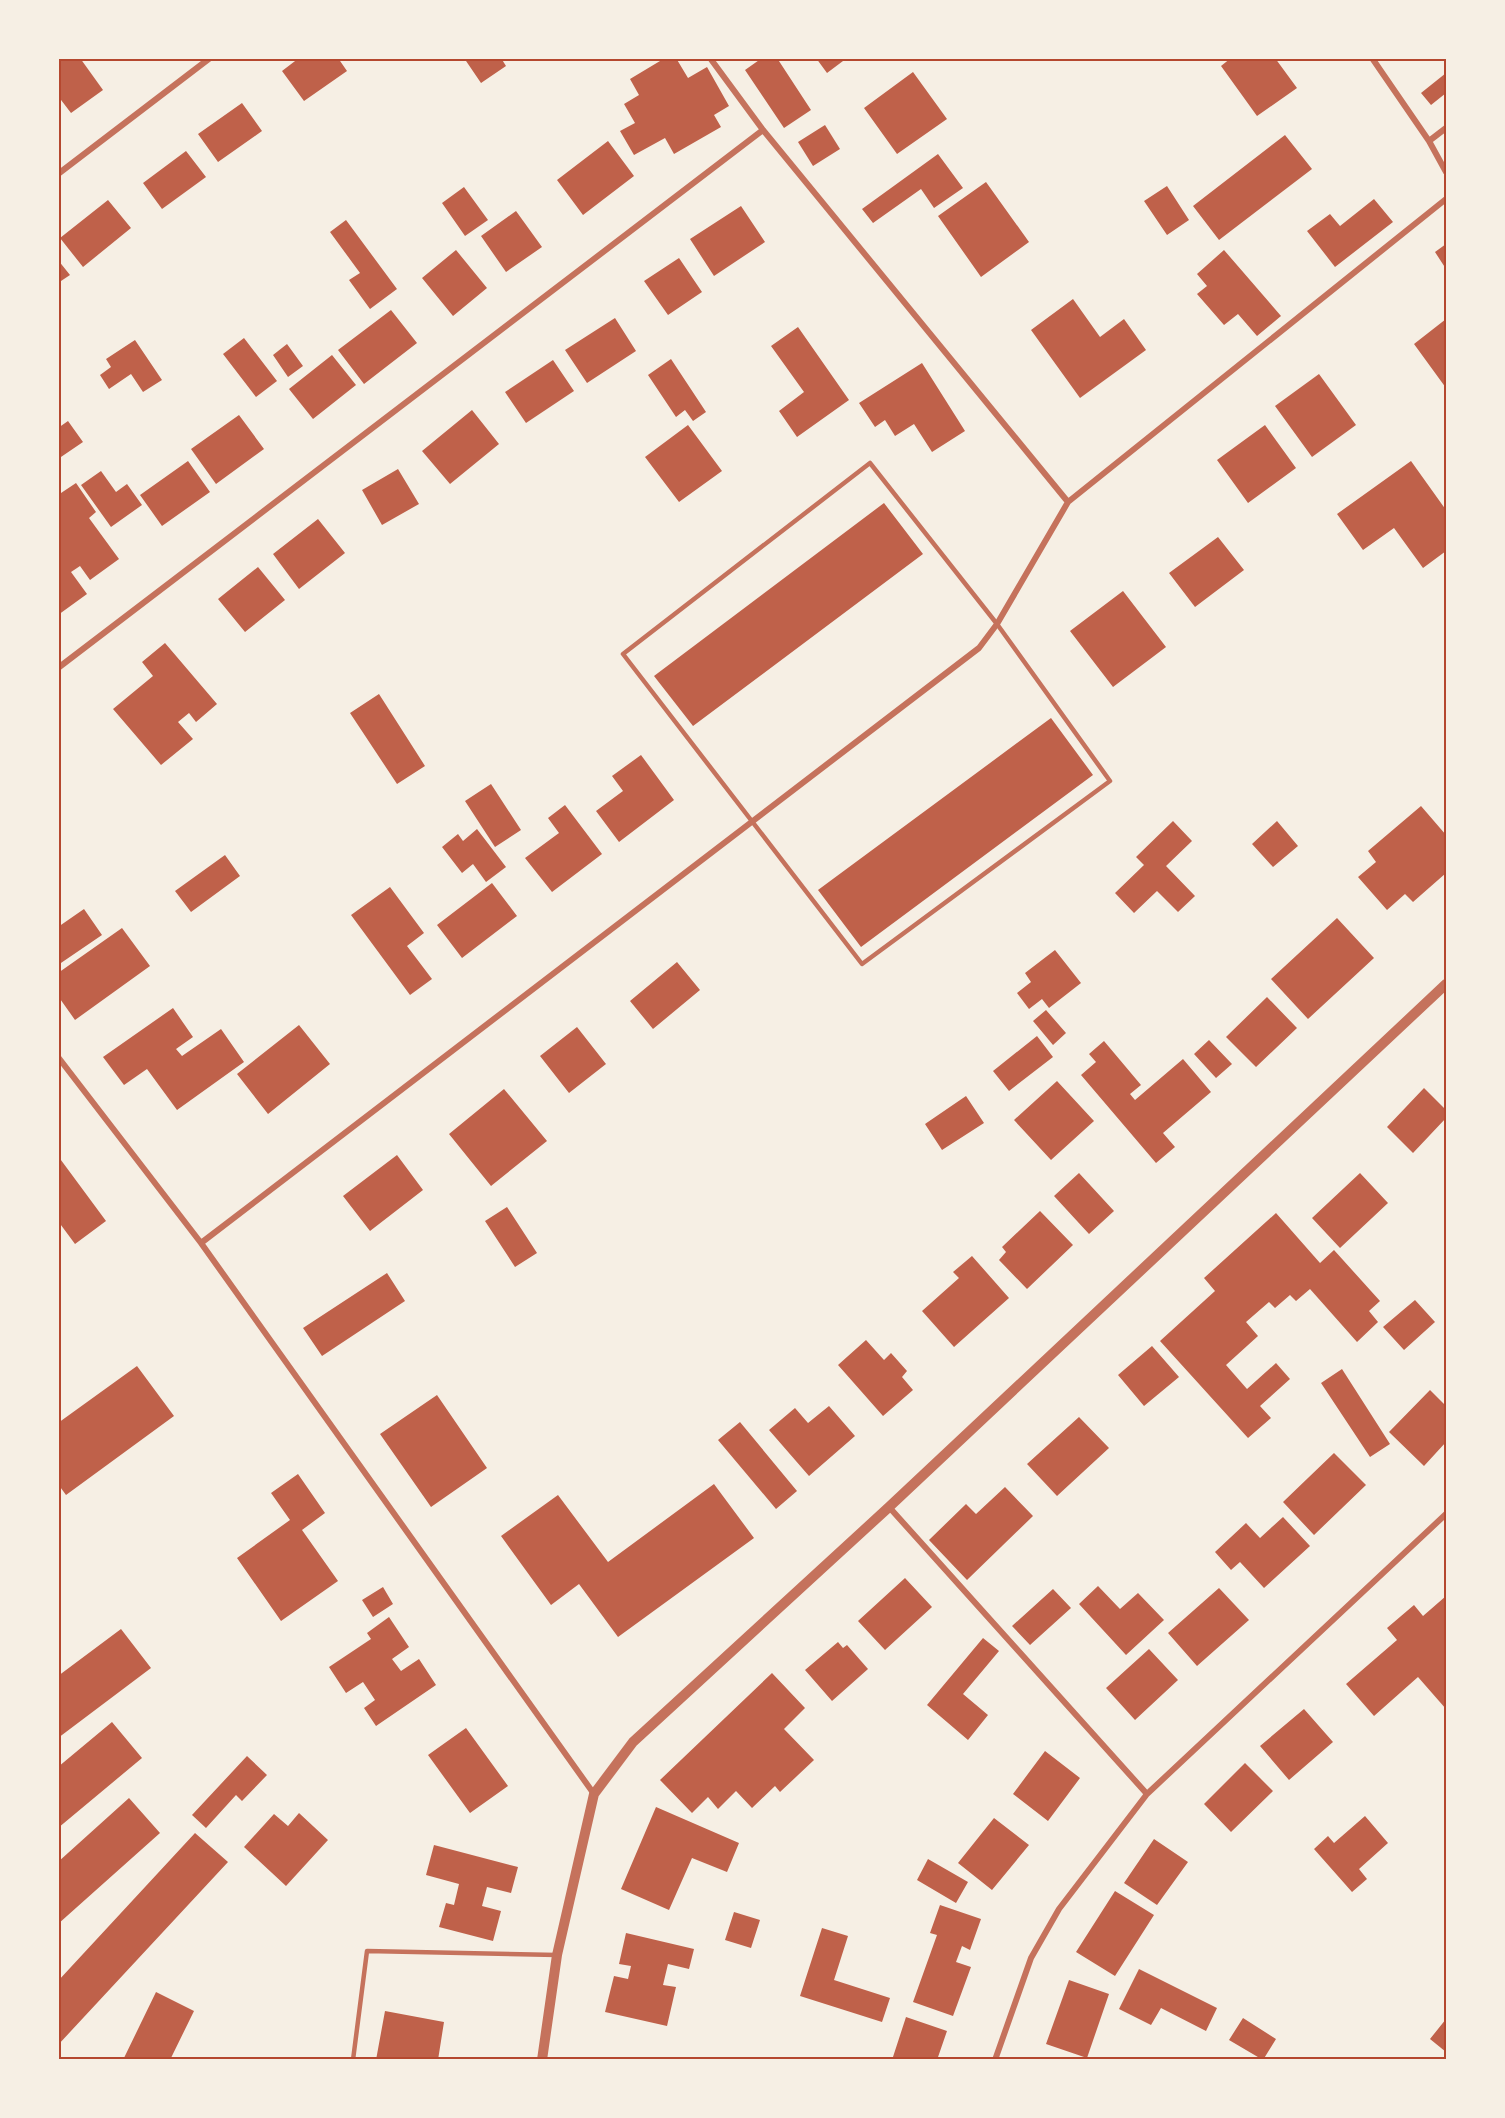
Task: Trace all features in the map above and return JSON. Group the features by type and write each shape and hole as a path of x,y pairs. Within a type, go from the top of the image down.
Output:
{"street":[{"path":"58,174 210,58"},
{"path":"710,58 763,130 1068,502"},
{"path":"1372,58 1429,141 1446,172"},
{"path":"1429,141 1446,128"},
{"path":"58,668 763,130"},
{"path":"201,1243 980,648 997,624 1068,502 1446,199"},
{"path":"542,2060 557,1955 594,1794 633,1742 889,1507 1446,984"},
{"path":"58,1056 201,1243 594,1794"},
{"path":"889,1507 1147,1794"},
{"path":"995,2060 1031,1958 1059,1909 1147,1794 1446,1514"}],"lane":[{"path":"870,464 997,624 1110,781 861,964 753,821 623,654 870,464"},
{"path":"352,2060 367,1951 557,1955"}],"building":[{"path":"58,58 80,58 103,90 71,113 58,96"},
{"path":"299,58 338,58 347,71 304,101 282,71"},
{"path":"464,58 501,58 506,66 481,83"},
{"path":"665,58 676,58 688,78 707,67 729,106 714,115 721,127 674,154 665,138 634,155 620,131 635,123 624,104 639,95 630,79"},
{"path":"762,58 777,58 811,110 784,128 745,70"},
{"path":"816,58 847,58 827,73"},
{"path":"1231,58 1275,58 1297,88 1257,116 1221,66"},
{"path":"913,72 947,119 897,154 864,108"},
{"path":"1446,73 1446,93 1431,105 1421,93"},
{"path":"242,103 262,131 218,162 198,134"},
{"path":"825,125 840,149 813,166 798,142"},
{"path":"1285,135 1312,169 1219,240 1193,206"},
{"path":"608,141 634,176 583,215 557,180"},
{"path":"186,151 206,177 162,209 143,183"},
{"path":"938,154 963,188 934,208 921,189 873,223 862,209"},
{"path":"986,182 1029,242 981,277 938,216"},
{"path":"1167,186 1189,220 1167,235 1144,201"},
{"path":"464,187 488,220 465,236 442,203"},
{"path":"1374,199 1393,222 1335,267 1307,231 1330,214 1340,226"},
{"path":"108,200 131,228 83,267 60,238"},
{"path":"741,206 765,242 714,276 690,239"},
{"path":"516,211 542,247 506,272 481,236"},
{"path":"346,220 397,289 370,309 349,280 360,273 330,232"},
{"path":"1446,244 1446,269 1435,252"},
{"path":"456,250 487,288 453,316 422,278"},
{"path":"1224,250 1281,316 1257,336 1238,314 1224,325 1197,294 1207,286 1197,274"},
{"path":"679,258 702,292 668,315 644,281"},
{"path":"58,260 70,275 58,283"},
{"path":"1073,299 1100,337 1124,319 1146,350 1080,398 1031,330"},
{"path":"391,310 417,343 364,384 338,350"},
{"path":"615,318 636,351 587,383 565,350"},
{"path":"1446,319 1446,388 1414,344"},
{"path":"798,327 849,400 797,437 779,411 804,392 771,346"},
{"path":"244,338 277,381 256,397 223,354"},
{"path":"135,340 162,380 143,392 131,374 109,389 100,375 111,367 106,359"},
{"path":"287,344 303,366 288,377 273,355"},
{"path":"332,355 356,385 313,419 289,389"},
{"path":"671,359 706,412 693,421 685,410 676,417 648,375"},
{"path":"553,360 574,391 526,423 505,392"},
{"path":"922,363 965,431 932,452 914,424 895,436 885,420 875,427 859,403"},
{"path":"1319,374 1356,425 1312,457 1275,406"},
{"path":"472,410 499,444 450,484 422,451"},
{"path":"239,415 264,449 216,484 191,449"},
{"path":"68,421 83,442 58,459 58,428"},
{"path":"688,425 722,471 679,502 645,457"},
{"path":"1265,425 1296,468 1248,503 1217,460"},
{"path":"188,461 210,492 162,526 140,495"},
{"path":"1411,461 1446,510 1446,551 1423,568 1394,528 1363,550 1337,514"},
{"path":"398,469 419,504 382,525 362,490"},
{"path":"101,471 116,492 127,484 142,505 111,527 81,485"},
{"path":"76,483 96,512 89,518 119,559 90,580 80,566 71,572 87,594 58,615 58,495"},
{"path":"884,503 923,554 693,726 654,676"},
{"path":"318,519 345,553 299,589 273,554"},
{"path":"1218,537 1244,570 1195,607 1169,573"},
{"path":"258,567 285,600 245,632 218,599"},
{"path":"1123,591 1166,647 1113,687 1070,631"},
{"path":"165,643 217,704 196,722 189,713 178,722 193,739 161,765 113,709 153,676 142,662"},
{"path":"379,694 425,766 397,784 350,713"},
{"path":"1051,718 1093,775 861,947 818,890"},
{"path":"641,755 674,800 619,842 596,811 623,791 612,776"},
{"path":"491,784 521,830 495,847 465,801"},
{"path":"565,805 602,854 552,892 525,858 559,833 548,818"},
{"path":"1421,806 1446,835 1446,873 1413,902 1405,894 1387,910 1358,877 1376,862 1368,851"},
{"path":"1173,821 1192,841 1166,866 1195,896 1178,912 1157,891 1134,913 1115,893 1144,865 1136,857"},
{"path":"1277,821 1298,846 1273,867 1252,844"},
{"path":"477,829 506,867 486,882 473,864 462,873 442,847 458,834 463,841"},
{"path":"225,855 240,876 191,912 175,891"},
{"path":"492,883 517,916 462,958 437,925"},
{"path":"390,887 424,933 407,946 432,979 410,995 351,915"},
{"path":"84,909 102,935 58,965 58,927"},
{"path":"1337,918 1374,958 1308,1019 1271,979"},
{"path":"122,928 150,966 75,1020 58,996 58,973"},
{"path":"1055,950 1081,983 1049,1008 1042,999 1029,1009 1017,993 1031,982 1025,973"},
{"path":"677,962 700,990 653,1029 630,1001"},
{"path":"1267,997 1297,1028 1256,1067 1226,1037"},
{"path":"173,1008 193,1037 176,1049 182,1056 221,1029 244,1062 177,1110 147,1069 124,1085 103,1057"},
{"path":"1046,1010 1066,1033 1053,1045 1033,1021"},
{"path":"299,1025 330,1064 268,1114 237,1074"},
{"path":"577,1027 606,1064 569,1093 540,1056"},
{"path":"1037,1036 1053,1057 1009,1091 993,1071"},
{"path":"1209,1040 1232,1064 1216,1078 1194,1054"},
{"path":"1104,1041 1141,1085 1130,1094 1135,1100 1183,1059 1211,1092 1163,1133 1175,1147 1156,1163 1081,1075 1096,1062 1089,1054"},
{"path":"1057,1081 1094,1121 1051,1160 1014,1120"},
{"path":"1424,1088 1446,1110 1446,1118 1413,1153 1387,1127"},
{"path":"504,1089 547,1141 491,1186 449,1134"},
{"path":"966,1096 984,1123 942,1150 925,1124"},
{"path":"397,1155 423,1190 370,1231 343,1196"},
{"path":"58,1156 106,1221 75,1244 58,1221"},
{"path":"1079,1173 1114,1211 1089,1234 1054,1196"},
{"path":"1360,1173 1388,1203 1340,1248 1312,1218"},
{"path":"507,1207 537,1253 515,1267 485,1221"},
{"path":"1040,1211 1073,1245 1027,1289 999,1260 1006,1252 1002,1247"},
{"path":"1276,1213 1320,1263 1334,1250 1380,1301 1369,1311 1378,1322 1357,1342 1310,1289 1296,1301 1290,1295 1275,1308 1269,1302 1246,1322 1258,1336 1226,1365 1247,1389 1276,1363 1290,1379 1260,1406 1271,1418 1248,1438 1160,1341 1215,1291 1204,1278"},
{"path":"972,1256 1009,1298 954,1347 922,1311 959,1278 953,1272"},
{"path":"387,1273 405,1301 322,1356 303,1328"},
{"path":"1415,1300 1435,1322 1404,1350 1383,1327"},
{"path":"866,1340 884,1360 891,1353 907,1371 902,1377 913,1390 883,1416 838,1365"},
{"path":"1152,1346 1179,1377 1144,1406 1118,1375"},
{"path":"137,1366 174,1416 66,1495 58,1484 58,1423"},
{"path":"1342,1369 1390,1444 1370,1457 1321,1383"},
{"path":"1430,1390 1446,1406 1446,1442 1424,1466 1389,1432"},
{"path":"437,1395 487,1468 431,1507 380,1434"},
{"path":"829,1406 855,1436 809,1476 769,1430 795,1408 808,1423"},
{"path":"1079,1417 1109,1448 1057,1496 1027,1464"},
{"path":"740,1422 797,1491 776,1509 718,1440"},
{"path":"1334,1453 1366,1485 1314,1535 1283,1502"},
{"path":"298,1474 325,1513 302,1530 338,1581 281,1621 237,1558 290,1520 271,1493"},
{"path":"714,1484 754,1538 618,1637 579,1584 551,1605 501,1536 558,1495 608,1562"},
{"path":"1005,1487 1033,1516 967,1580 929,1540 966,1504 976,1514"},
{"path":"1283,1517 1310,1546 1264,1588 1240,1562 1231,1570 1215,1552 1246,1523 1260,1538"},
{"path":"905,1578 932,1607 885,1650 858,1621"},
{"path":"1098,1586 1120,1609 1138,1593 1164,1620 1126,1655 1079,1604"},
{"path":"383,1587 393,1604 373,1617 362,1600"},
{"path":"1219,1588 1249,1620 1197,1666 1168,1633"},
{"path":"1053,1589 1071,1608 1030,1645 1012,1626"},
{"path":"1446,1596 1446,1709 1418,1677 1374,1716 1346,1684 1397,1640 1387,1628 1414,1605 1423,1616"},
{"path":"389,1617 409,1647 392,1659 401,1671 419,1659 436,1685 376,1726 364,1708 375,1700 363,1682 346,1693 329,1667 371,1639 367,1633"},
{"path":"121,1629 151,1668 58,1738 58,1676"},
{"path":"983,1638 999,1651 963,1694 988,1715 968,1740 927,1705"},
{"path":"838,1642 843,1648 847,1645 868,1669 832,1701 805,1670"},
{"path":"1149,1649 1178,1680 1135,1720 1106,1688"},
{"path":"772,1673 805,1708 784,1729 814,1760 780,1792 775,1786 752,1808 736,1791 718,1809 708,1797 692,1813 660,1780"},
{"path":"1304,1709 1333,1742 1289,1780 1260,1746"},
{"path":"112,1722 142,1758 58,1828 58,1767"},
{"path":"466,1728 508,1786 470,1813 428,1755"},
{"path":"1045,1751 1080,1778 1048,1821 1013,1794"},
{"path":"247,1756 267,1775 242,1801 236,1795 206,1828 192,1815"},
{"path":"1245,1763 1273,1791 1231,1832 1204,1804"},
{"path":"129,1798 160,1833 58,1924 58,1862"},
{"path":"656,1807 739,1843 727,1872 692,1858 669,1910 621,1889"},
{"path":"299,1813 328,1840 286,1886 244,1847 274,1814 288,1826"},
{"path":"1365,1816 1388,1843 1359,1869 1367,1879 1352,1892 1314,1849 1328,1836 1334,1843"},
{"path":"994,1818 1029,1845 992,1890 958,1863"},
{"path":"195,1833 228,1862 58,2045 58,1981"},
{"path":"1154,1839 1188,1862 1157,1905 1124,1883"},
{"path":"434,1845 518,1867 511,1893 487,1887 482,1906 501,1911 493,1941 439,1927 446,1903 454,1905 459,1884 426,1875"},
{"path":"928,1859 968,1882 956,1903 917,1880"},
{"path":"1115,1891 1154,1915 1115,1976 1076,1952"},
{"path":"940,1905 981,1919 970,1950 962,1946 956,1962 971,1967 953,2016 913,2002 937,1935 930,1933"},
{"path":"734,1912 760,1920 751,1948 725,1940"},
{"path":"822,1928 848,1936 834,1980 890,1998 882,2022 800,1996"},
{"path":"626,1933 694,1949 689,1969 668,1964 663,1985 676,1987 667,2026 605,2012 614,1976 628,1979 631,1966 619,1964"},
{"path":"1139,1969 1217,2008 1206,2031 1161,2008 1151,2025 1119,2009"},
{"path":"1069,1980 1109,1994 1087,2058 1046,2044"},
{"path":"156,1992 194,2011 170,2060 123,2060"},
{"path":"385,2011 444,2022 438,2060 376,2060"},
{"path":"906,2017 947,2031 937,2060 892,2060"},
{"path":"1243,2018 1276,2039 1263,2060 1229,2040"},
{"path":"1446,2019 1446,2052 1430,2039"}]}
